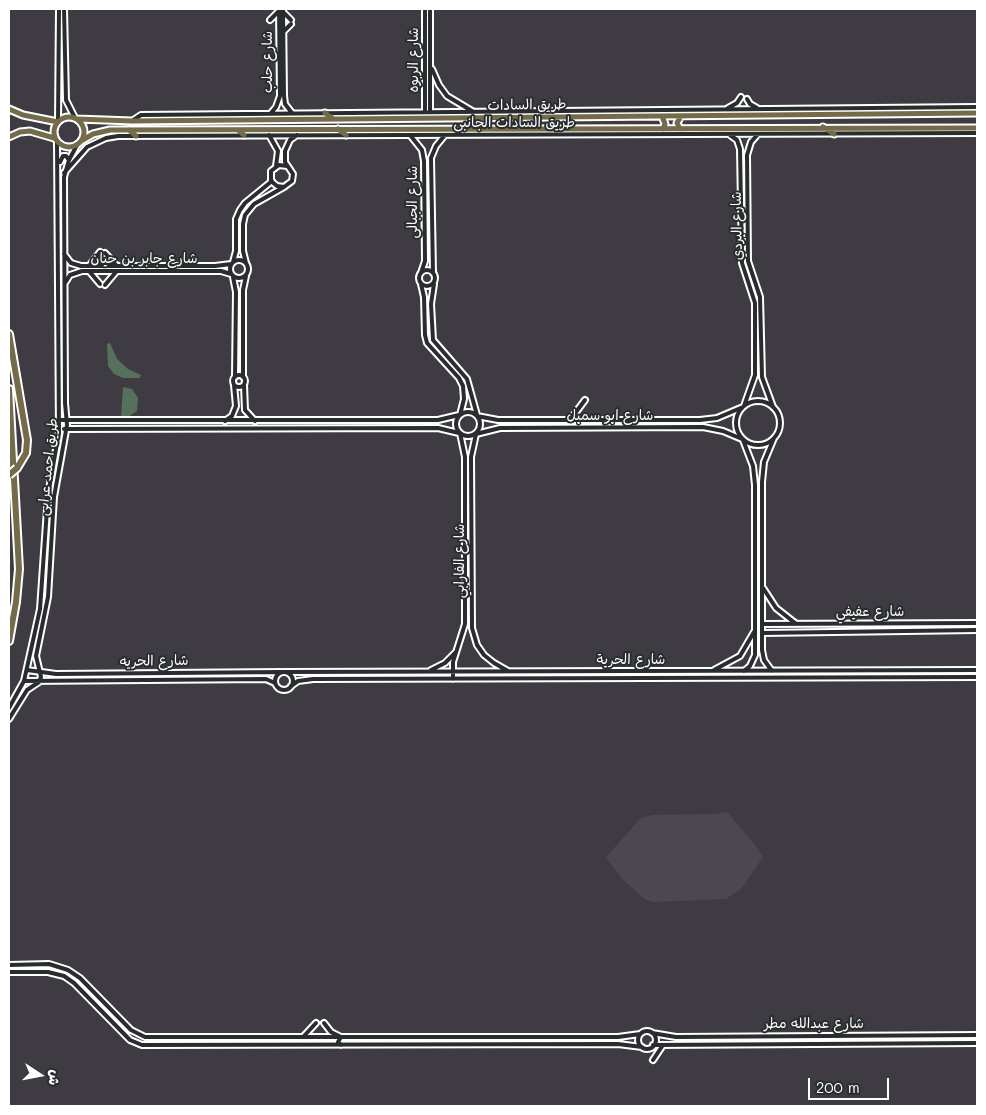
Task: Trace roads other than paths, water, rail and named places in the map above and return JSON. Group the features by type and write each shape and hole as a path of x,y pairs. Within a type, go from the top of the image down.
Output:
{"highway":[{"path":"9,334 27,440 26,453 17,468 9,475"},
{"path":"9,388 19,568 16,602 9,641"},
{"path":"9,470 10,417"}],"main road":[{"path":"974,113 977,107"},
{"path":"9,109 23,115 58,122"},
{"path":"394,118 402,112"},
{"name":"طريق السادات","path":"76,119 132,121 394,118 457,114 499,117 568,113 623,113 662,116 804,112 974,113"},
{"path":"325,113 332,118 339,113"},
{"path":"522,116 517,122 522,128"},
{"path":"662,116 665,124 663,128"},
{"path":"680,116 677,122 680,128"},
{"path":"9,137 20,132 30,131 56,140 68,148 79,143 84,128 76,119 67,117 58,122 54,129 56,140"},
{"path":"499,117 506,122 500,128"},
{"path":"822,127 834,134"},
{"path":"564,128 564,135"},
{"path":"718,128 719,135"},
{"path":"802,133 812,128"},
{"name":"طريق السادات","path":"79,143 98,132 130,130 977,128"},
{"path":"318,135 326,129"},
{"path":"337,129 346,135"},
{"path":"130,130 136,136"},
{"path":"238,130 244,135"}],"street":[{"path":"59,9 62,78 66,103 76,119"},
{"path":"58,122 62,78 64,9"},
{"name":"شارع الربوه","path":"425,9 428,112"},
{"name":"شارع الربوه","path":"428,91 430,9"},
{"path":"270,20 281,10 291,22 283,32"},
{"name":"شارع حلب","path":"281,10 284,100 292,113"},
{"name":"شارع حلب","path":"271,113 278,104 280,96 281,10"},
{"path":"430,64 443,91 452,100 474,112"},
{"path":"725,109 737,104 741,97"},
{"path":"747,100 759,109"},
{"path":"623,113 725,109 804,112 977,107"},
{"name":"طريق السادات الجانبى","path":"132,121 138,115 402,112 457,114 474,112 568,113"},
{"name":"طريق السادات الجانبى","path":"64,173 78,155 92,144 110,137 977,133"},
{"name":"شارع البردي","path":"758,134 751,142 748,150 749,268 760,297 762,377 773,406"},
{"path":"269,135 278,151 276,166 270,174 272,181 277,186 284,187"},
{"path":"255,421 244,410 243,290 248,270 243,251 245,215 254,204 290,184 293,177 292,170 287,166 284,155 286,147 296,135"},
{"name":"شارع الجبالى","path":"410,135 422,150 424,160 425,258 422,272"},
{"name":"شارع الجبالى","path":"433,272 431,158 436,146 445,135"},
{"name":"شارع البردي","path":"730,135 737,140 740,148 743,271 754,298 754,380 743,406"},
{"name":"طريق احمد عرابى","path":"9,708 24,681 41,604 49,489 59,429 64,252 56,140"},
{"name":"طريق احمد عرابى","path":"39,682 41,676 36,656 46,609 52,562 55,490 66,429 62,314 61,198 64,173 68,160 79,143"},
{"path":"59,164 63,156 66,156 68,160"},
{"path":"276,166 287,166"},
{"path":"226,421 232,416 236,406 233,382 235,377 236,292 232,275 232,263 236,251 236,219 245,202 272,181"},
{"path":"741,181 747,181"},
{"path":"741,248 748,248"},
{"name":"شارع جابر بن حيان","path":"64,252 71,263 89,268 221,271 232,275"},
{"path":"102,253 118,268 102,284 89,268 102,253"},
{"path":"232,263 240,260 246,263"},
{"name":"شارع جابر بن حيان","path":"118,268 232,263"},
{"name":"شارع جابر بن حيان","path":"64,286 73,273 89,268"},
{"path":"59,429 438,428 468,436 476,434 480,425 467,379 433,340 432,299 436,277 433,272 427,270 422,272 419,277 424,297 425,335 427,343 459,378 463,386 464,399 456,424 459,433"},
{"path":"232,275 240,279 246,276"},
{"path":"421,284 427,287 434,284"},
{"path":"755,327 761,328"},
{"path":"235,377 240,375 244,377"},
{"path":"234,385 238,387 244,385"},
{"path":"570,420 585,400"},
{"path":"744,671 752,662 755,650 755,478 752,460 737,430 736,420 743,406 759,401 773,406 780,422 779,430 767,454 762,472 762,650 764,660 772,671"},
{"name":"شارع ابو سمبل","path":"477,415 492,419 711,419 743,406"},
{"path":"59,420 438,420 468,412 477,415"},
{"path":"555,420 555,428"},
{"path":"640,420 640,427"},
{"path":"192,421 192,429"},
{"path":"298,421 298,429"},
{"name":"شارع ابو سمبل","path":"476,434 500,428 710,428 743,439"},
{"name":"شارع الفارابي","path":"452,671 464,630 465,614 464,452 459,433"},
{"name":"شارع الفارابي","path":"476,434 471,457 473,633 481,650 494,664 510,671"},
{"path":"743,439 756,445 766,444 774,438"},
{"path":"49,489 55,490"},
{"path":"465,510 472,510"},
{"path":"44,560 52,562"},
{"path":"44,568 51,569"},
{"path":"755,579 762,579"},
{"path":"762,587 776,608 797,624"},
{"path":"465,614 472,614"},
{"name":"شارع عفيفي","path":"762,624 977,623"},
{"path":"713,671 740,656 755,630"},
{"name":"شارع عفيفي","path":"762,632 977,630"},
{"path":"755,650 762,650"},
{"path":"424,672 440,666 457,651"},
{"path":"30,655 36,656"},
{"name":"شارع الحريه","path":"27,670 56,674 283,672"},
{"path":"919,670 919,677"},
{"name":"شارع الحرية","path":"283,672 977,670"},
{"path":"261,671 263,675 261,679"},
{"path":"309,671 306,675 309,679"},
{"path":"362,671 362,679"},
{"path":"452,671 453,679"},
{"path":"530,671 530,678"},
{"path":"620,671 620,678"},
{"path":"684,671 684,678"},
{"path":"821,671 821,678"},
{"path":"153,672 153,680"},
{"path":"283,672 292,677 291,686 283,690 275,683 276,676 283,672"},
{"path":"56,674 56,681"},
{"name":"شارع الحرية","path":"291,686 298,681 309,679 977,677"},
{"name":"شارع الحريه","path":"24,681 261,679 270,680 275,683"},
{"path":"9,719 27,690 39,682"},
{"path":"9,965 49,964 62,967 80,978 131,1030 141,1036 618,1037 640,1034 646,1031 652,1033 655,1040 653,1045 647,1048 618,1044 296,1046 138,1044 130,1040 64,976 48,972 9,972"},
{"path":"102,1011 106,1005"},
{"path":"303,1036 316,1023"},
{"path":"324,1023 331,1032 341,1037"},
{"name":"شارع عبدالله مطر","path":"652,1033 676,1037 977,1035"},
{"path":"640,1034 638,1040 642,1047"},
{"path":"944,1035 944,1043"},
{"path":"295,1036 298,1041 296,1046"},
{"path":"798,1036 798,1044"},
{"path":"223,1037 223,1046"},
{"path":"341,1037 338,1042 341,1045"},
{"path":"429,1037 429,1045"},
{"path":"534,1037 534,1045"},
{"path":"618,1037 618,1044"},
{"path":"676,1037 677,1044"},
{"name":"شارع عبدالله مطر","path":"653,1045 977,1043"},
{"path":"653,1060 663,1045"}]}
